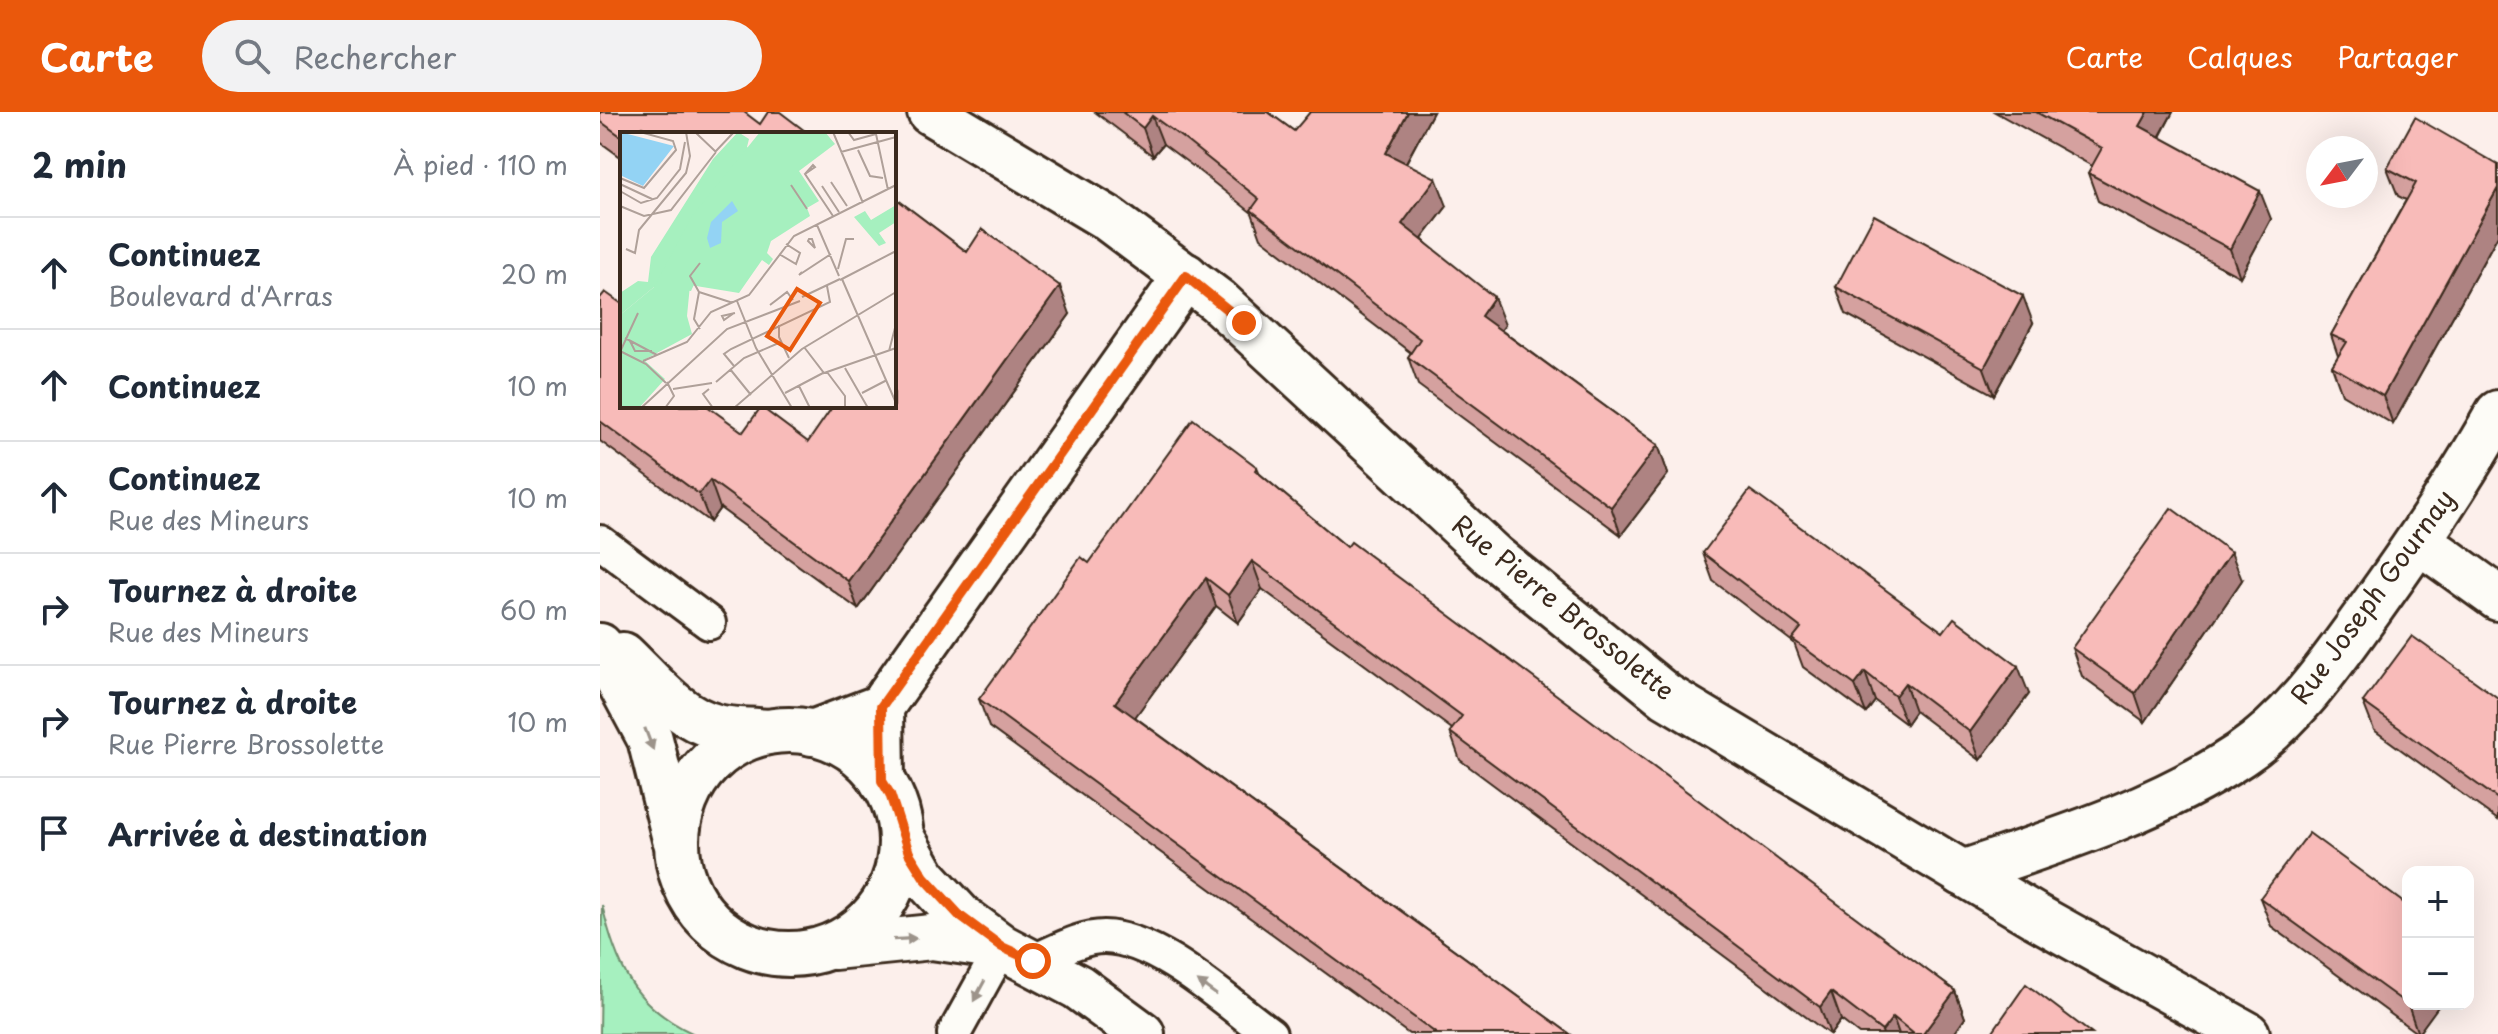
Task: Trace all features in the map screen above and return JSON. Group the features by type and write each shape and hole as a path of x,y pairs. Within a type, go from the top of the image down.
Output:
{"street":[{"name":"Rue Pierre Brossolette","path":"930,112 1061,189 1186,276 1274,349 1493,556 1666,696 1962,873 2247,1034"},
{"path":"812,733 881,707 1186,276"},
{"name":"Rue Joseph Gournay","path":"1962,873 2152,803 2242,753 2316,683 2419,541 2498,413"},
{"path":"2419,541 2498,598"},
{"path":"600,636 670,701 701,721 716,727 812,733 852,750 882,781 895,807 901,836 898,868 887,897 868,923 828,948"},
{"path":"600,646 650,739 689,893 706,918 728,936 755,949 784,955 932,937 1018,954"},
{"path":"881,707 882,781"},
{"path":"677,850 683,807 705,768 727,749 767,732"},
{"path":"901,836 934,889 960,916 1018,954 1078,987 1142,1034"}],"lane":[{"path":"600,542 709,623"},
{"path":"954,1034 1018,954 1104,937 1160,955 1270,1034"}],"green space":[{"path":"602,905 614,947 631,982 656,1011 694,1034 600,1034"}],"building":[{"path":"600,112 744,112 760,124 768,112 780,112 806,132 649,132 642,127 638,132 620,132 620,136 600,121"},
{"path":"1122,112 1268,112 1294,131 1310,112 1408,112 1386,153 1436,178 1402,224 1494,297 1481,316 1658,445 1611,507 1408,357 1420,339 1251,210 1259,199 1152,116 1143,128"},
{"path":"2036,112 2148,112 2140,126 2260,191 2230,249 2088,173 2102,148"},
{"path":"2415,117 2498,165 2498,188 2383,396 2332,366 2347,342 2331,335 2416,183 2387,168"},
{"path":"896,199 967,252 982,229 1060,286 848,581 710,480 699,494 600,421 600,298 605,292 620,303 620,408 710,408 743,432 762,408 808,442 832,408 896,408"},
{"path":"1874,215 2023,296 1984,368 1836,287"},
{"path":"1193,419 1257,467 1255,470 1347,547 1351,542 1955,991 1923,1034 1914,1034 1893,1017 1882,1031 1831,992 1820,1007 1450,732 1462,716 1252,561 1228,595 1206,578 1115,703 1570,1034 1437,1034 979,699 1081,557 1089,563"},
{"path":"1750,490 1943,632 1954,618 2018,666 1970,732 1905,683 1895,696 1865,672 1855,685 1792,639 1801,628 1703,553"},
{"path":"2171,508 2231,552 2135,693 2072,648"},
{"path":"2412,636 2498,698 2498,799 2363,702"},
{"path":"2309,833 2402,902 2402,1001 2260,898"},
{"path":"2026,984 2092,1034 1991,1034"}],"route":[{"path":"1033,961 1002,947 960,916 924,877 909,853 901,836 890,794 882,781 881,707 1186,276 1244,323"}]}
